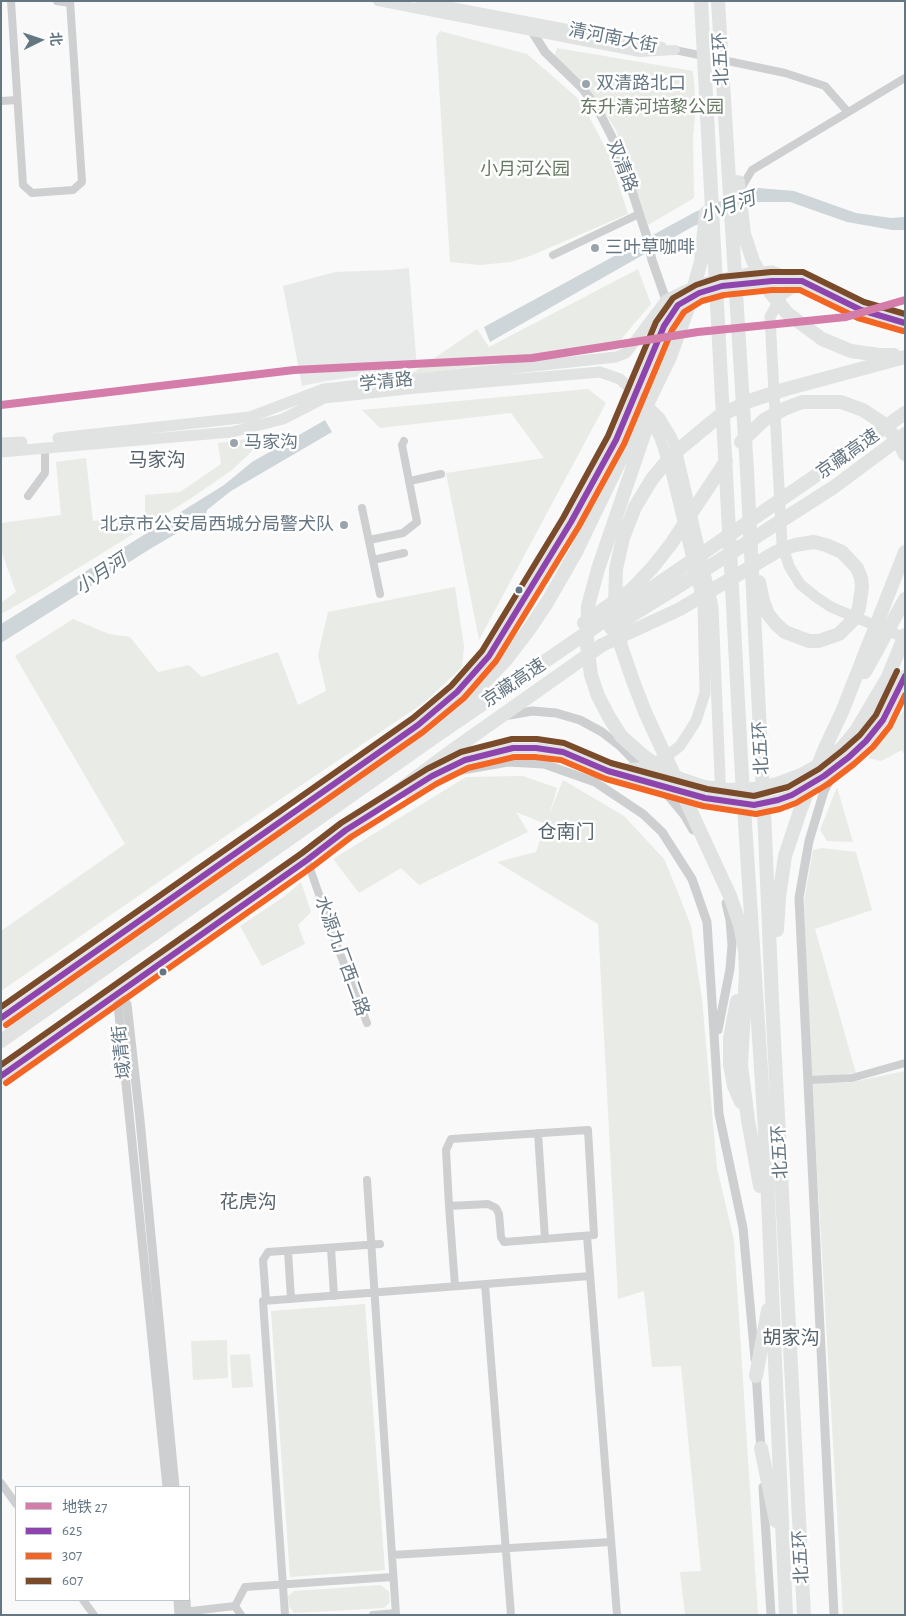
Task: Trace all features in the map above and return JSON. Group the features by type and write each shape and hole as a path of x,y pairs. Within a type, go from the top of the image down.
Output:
{"highway":[{"name":"北五环","path":"701,1 742,776 765,1130 786,1615"},
{"name":"北五环","path":"718,1 747,470 804,1615"},
{"path":"727,1 739,198 744,234 752,261 770,292 787,312 822,339 851,350 879,355 905,356"},
{"path":"710,160 700,261 689,305 598,569 588,606 587,645 591,675 598,696 608,717 621,736 660,768 680,779 704,787 728,790 753,789 776,784 801,775 841,749 869,712 888,677 905,636"},
{"path":"756,1376 772,1277 755,1155 748,1120 734,1086 730,1065 730,1038 742,974 740,925 730,896 701,839 645,712 621,646 615,607 616,569 623,538 635,507 652,479 670,456 718,417 749,401 905,356"},
{"path":"439,723 476,691 505,661 548,602 601,502 670,358"},
{"path":"283,821 326,800 631,590 671,544 728,458 745,437 764,420 802,402 841,402 863,410 882,422 898,440 905,454"},
{"name":"京藏高速","path":"1,1049 592,640 905,413"},
{"name":"京藏高速","path":"1,1041 433,738 681,577 834,487 905,434"},
{"path":"346,830 446,755 602,645 680,609 776,552 795,545 814,542 842,552 857,568 862,587 857,613 839,634 819,641 809,641 785,632 768,614 758,577 747,470"},
{"path":"772,1001 779,897 785,856 800,811 842,712 905,552"},
{"path":"842,712 905,599"},
{"path":"761,1448 784,1562"}],"main road":[{"path":"378,1 530,30"},
{"path":"420,1 525,20"},
{"name":"清河南大街","path":"525,20 675,50"},
{"name":"清河南大街","path":"530,30 640,52 675,50"},
{"path":"722,801 713,606 678,456 672,438 660,418 620,378 620,364 626,353 666,300 703,283 748,273 772,272 802,281 861,310 905,322"},
{"path":"1,1018 418,725 457,692 489,656 571,522 616,440 664,326 678,305 699,293 722,286 772,281 802,281"},
{"path":"802,281 782,295 770,317 782,544 789,566 800,584 816,597 831,606 905,636"},
{"name":"学清路","path":"1,443 18,443 250,417 324,389 608,359 626,353"},
{"name":"学清路","path":"1,452 232,432 283,419 324,398 600,372 620,378"},
{"path":"608,771 628,770 646,766 664,758 680,746 696,721 705,693 703,604 671,472 660,438 635,393"},
{"path":"1,1076 307,860 346,830 432,776 465,760 513,748 536,748 563,752 608,771 705,798 754,805 792,795 837,767 866,741 883,720 905,675"}],"street":[{"path":"11,1 23,185 32,193 73,190 82,182 70,2 57,1"},
{"name":"双清路","path":"525,20 546,52 582,88 596,106 612,137 666,300"},
{"path":"675,50 785,74 825,86 847,111"},
{"path":"743,185 752,170 847,111 905,78"},
{"path":"1,101 18,100"},
{"path":"553,255 639,214"},
{"path":"369,540 403,533 417,522 402,445 404,441"},
{"path":"28,496 45,473 45,447"},
{"path":"410,481 442,474"},
{"path":"362,508 380,594"},
{"path":"373,560 404,553"},
{"path":"501,717 532,712 556,713 580,720 602,732 620,746 671,799 701,839 724,897 730,920 732,945 730,969 715,1043"},
{"path":"432,776 508,762 544,764 595,782 643,814 662,832 692,879 707,922 719,1114 743,1228 756,1376 772,1615"},
{"path":"834,1615 799,898 809,841 824,791 837,767"},
{"name":"水源九厂西二路","path":"307,860 336,944 367,1023"},
{"name":"域清街","path":"117,995 167,1486"},
{"name":"域清街","path":"117,995 127,1004 175,1486"},
{"path":"808,1080 852,1078 905,1063"},
{"path":"449,1206 488,1204 496,1208 499,1214 501,1236 504,1242 594,1235 588,1130 451,1139 446,1150 449,1206 455,1286"},
{"path":"538,1133 545,1239"},
{"path":"367,1180 376,1244 374,1292 396,1614 373,1615"},
{"path":"588,1236 617,1615"},
{"path":"266,1301 264,1256 268,1252 376,1244"},
{"path":"330,1248 334,1296"},
{"path":"288,1250 291,1299"},
{"path":"285,1615 263,1301 590,1276"},
{"path":"486,1284 511,1615"},
{"path":"1,1483 15,1503"},
{"path":"392,1555 611,1542"},
{"path":"178,1601 183,1613 224,1611 235,1606 245,1586 393,1577"},
{"path":"84,1601 94,1615"},
{"path":"235,1606 241,1615"}],"shaded area":[{"path":"409,268 417,368 302,386 283,286 335,272"}],"green space":[{"name":"小月河公园","path":"440,31 527,54 581,101 609,155 628,214 530,256 511,262 480,265 450,262 436,37"},
{"name":"东升清河培黎公园","path":"557,48 693,71 696,105 693,138 694,198 648,225 616,130 596,99 554,57"},
{"path":"638,269 651,304 623,337 616,350 411,374 477,329 489,347"},
{"path":"588,389 606,403 479,640 446,473 544,458 511,413 380,428 362,410"},
{"path":"268,436 232,470 190,499 1,614 1,600 2,602 16,592 1,550 1,523 61,515 56,462 86,458 93,521 145,516 145,495 180,492 221,464 218,443"},
{"path":"455,587 464,646 462,667 425,702 196,856 1,991 1,931 125,844 15,656 73,619 109,634 130,637 158,672 189,665 202,677 278,652 298,705 326,691 318,655 328,612"},
{"path":"905,707 905,757 902,750 881,761 868,758 902,713"},
{"path":"523,776 557,788 549,815 563,780 624,816 664,859 691,926 702,999 717,1168 734,1240 758,1615 685,1615 680,1572 701,1571 681,1366 652,1367 644,1291 618,1299 598,924 497,862 536,852 546,824 516,812 528,832 419,885 401,868 359,893 333,859 466,777"},
{"path":"837,787 853,842 827,841 820,830"},
{"path":"822,848 856,852 872,910 815,929 856,1073 813,1077 810,1075 804,901 813,850"},
{"path":"301,882 311,912 298,925 305,944 262,966 240,926 285,896"},
{"path":"905,1071 905,1615 843,1615 812,1083 847,1083"},
{"path":"365,1304 385,1570 290,1577 271,1311"},
{"path":"227,1340 228,1378 193,1380 191,1341"},
{"path":"250,1354 253,1387 232,1388 230,1355"},
{"path":"381,1585 389,1592 390,1602 384,1608 294,1613 289,1606 288,1596 294,1591"}],"water":[{"name":"小月河","path":"748,189 794,191 856,213 891,218 905,217 905,230 892,230 847,222 790,202 749,202 692,227 490,342 484,327 695,212"},
{"name":"小月河","path":"325,420 332,432 231,491 207,510 206,516 1,643 1,624 224,485 252,462"}],"metro line":[{"name":"27","path":"1,405 294,370 532,358 698,332 846,317 905,300"}],"transit line":[{"name":"607","path":"1,1007 413,718 451,686 482,651 563,518 608,436 656,322 673,298 696,285 720,277 771,272 803,272 864,302 905,314"},
{"name":"625","path":"1,1018 418,725 457,692 489,656 571,522 616,440 664,326 678,305 699,293 722,286 772,281 802,281 861,310 905,323"},
{"name":"307","path":"6,1025 423,732 464,698 496,661 579,526 624,444 672,330 684,312 702,301 724,295 772,290 800,290 858,318 903,331"},
{"name":"607","path":"1,1065 302,853 341,823 427,769 461,752 512,739 537,739 564,743 611,763 707,789 754,796 788,787 819,769 843,750 860,735 876,715 897,671"},
{"name":"625","path":"1,1076 307,860 346,830 432,776 465,760 513,748 536,748 563,752 608,771 705,798 754,805 792,795 824,776 849,757 866,741 883,720 905,676"},
{"name":"307","path":"6,1083 312,867 351,837 436,784 468,768 514,757 561,760 606,779 703,806 756,814 780,809 796,803 828,784 854,764 873,747 890,726 905,695"}],"place":[{"name":"双清路北口","path":"586,84"},
{"name":"三叶草咖啡","path":"595,248"},
{"name":"马家沟","path":"234,443"},
{"name":"北京市公安局西城分局警犬队","path":"344,525"}],"district":[{"name":"马家沟","path":"157,460"},
{"name":"仓南门","path":"566,832"},
{"name":"花虎沟","path":"248,1202"},
{"name":"胡家沟","path":"791,1338"}]}
